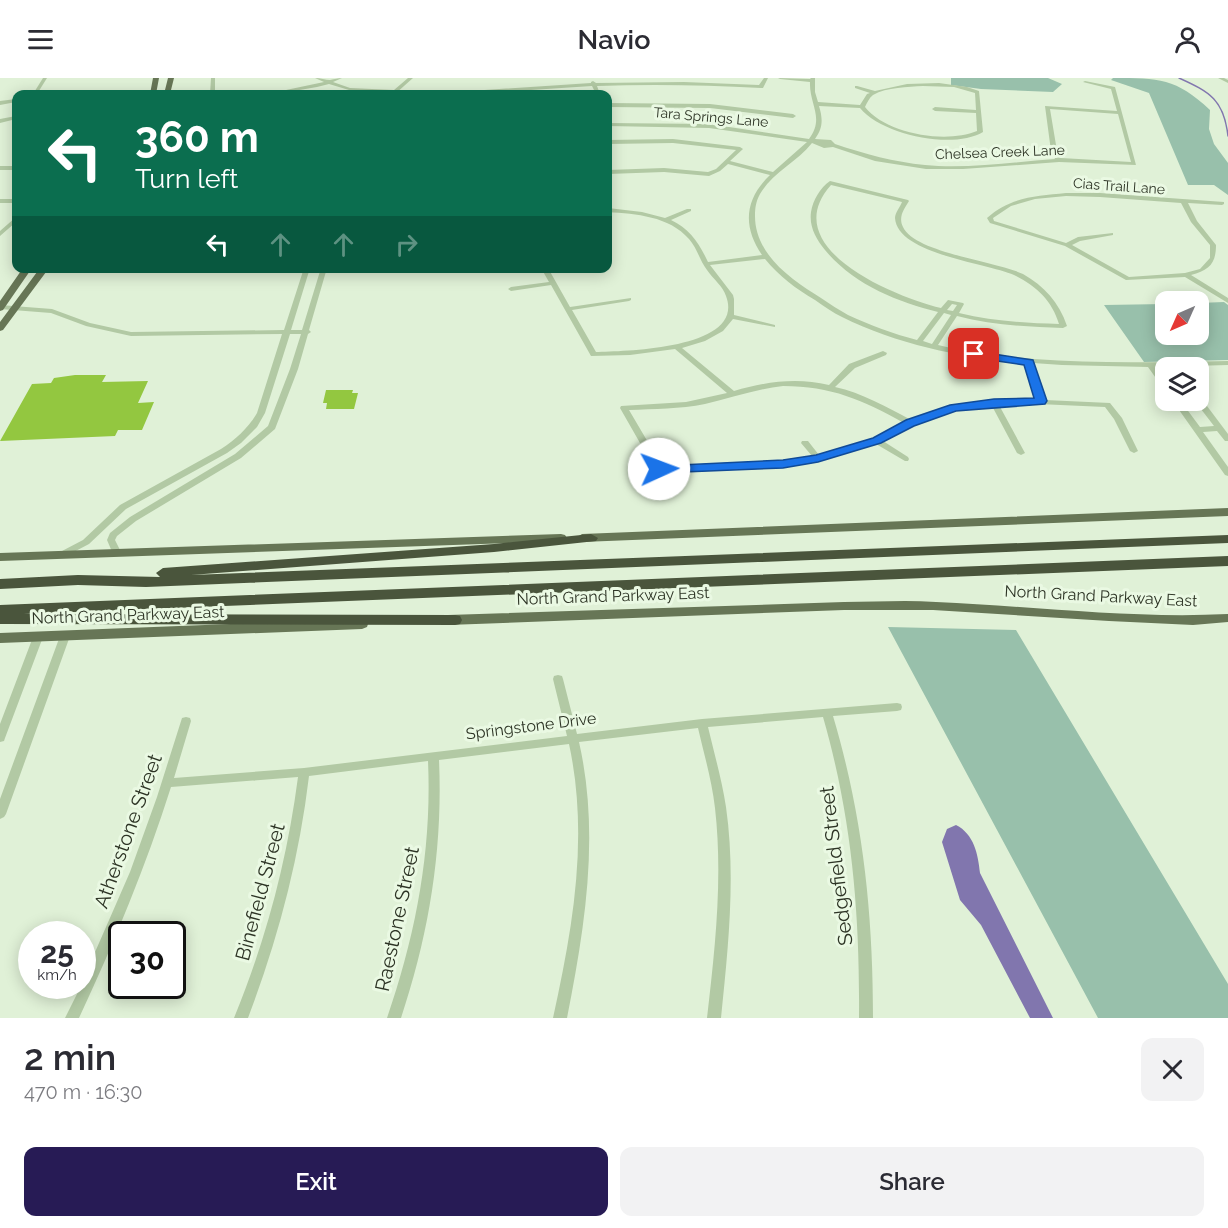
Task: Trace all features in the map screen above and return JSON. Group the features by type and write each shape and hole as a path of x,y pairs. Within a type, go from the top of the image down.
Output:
{"highway":[{"path":"78,580 494,548 591,538"},
{"name":"North Grand Parkway East","path":"0,584 78,580 146,582 1228,539"},
{"name":"North Grand Parkway East","path":"0,610 1228,561"},
{"path":"0,619 455,620"}],"main road":[{"path":"0,308 24,273"},
{"path":"0,328 42,273"},
{"path":"0,557 65,553 591,538 1228,512"},
{"name":"North Grand Parkway East","path":"0,638 866,606 943,606 1152,619 1228,618"}],"street":[{"path":"316,78 349,89 360,90"},
{"path":"291,90 329,83 340,78"},
{"path":"398,90 411,78"},
{"path":"500,90 593,82 719,83 760,87 766,78"},
{"path":"780,78 812,79 821,119 812,141 774,174 754,202 752,221 757,242 766,257 786,278 819,301 845,315 934,346 1029,362 1155,364"},
{"path":"1220,78 1228,82"},
{"path":"593,82 596,90"},
{"path":"1059,160 1054,151 1047,107 1120,112 1113,88 1085,82"},
{"path":"857,87 873,92 894,86 921,84 974,90 977,92 978,134 937,137 906,133 873,120 862,105"},
{"path":"818,104 862,105 873,92"},
{"path":"612,105 710,106 793,116"},
{"path":"934,109 978,112"},
{"name":"Chelsea Creek Lane","path":"812,141 829,141 833,146 893,163 946,170 1059,160 1134,164 1120,112"},
{"name":"Tara Springs Lane","path":"612,124 709,126 812,141"},
{"path":"612,142 673,141 740,149 727,162 709,174 612,172"},
{"path":"727,162 774,174"},
{"path":"830,183 906,201 900,208 898,219 900,226 915,241 941,253 997,267 1025,278 1050,299 1064,326 1008,324 942,311 881,289 831,256 816,233 813,222 817,199 830,183"},
{"name":"Cias Trail Lane","path":"1067,245 992,222 990,218 1006,205 1048,196 1095,194 1222,203"},
{"path":"0,201 12,201"},
{"path":"1067,245 1128,279 1154,279 1186,275 1202,270 1213,258 1213,245 1194,222 1184,202"},
{"path":"666,220 689,210"},
{"path":"547,273 594,354 677,347 718,330 731,316 731,298 688,235 666,220 612,211"},
{"path":"0,234 12,223"},
{"path":"1067,245 1078,239 1111,234"},
{"path":"706,264 766,257"},
{"path":"65,553 86,542 123,507 238,441 254,425 261,412 289,332 306,273"},
{"path":"116,552 111,540 126,524 238,456 272,428 280,413 307,332 323,273"},
{"path":"1186,275 1228,301"},
{"path":"305,280 321,281"},
{"path":"511,289 552,283"},
{"path":"568,309 629,299"},
{"path":"919,342 950,301 957,301 962,304 934,346"},
{"path":"0,308 52,310 88,325 130,334 307,332"},
{"path":"731,316 772,326"},
{"path":"677,347 732,394"},
{"path":"831,387 852,366 883,353"},
{"path":"1029,362 1041,401"},
{"path":"1209,364 1228,363"},
{"path":"1150,364 1155,371"},
{"path":"910,423 878,404 831,387 784,384 674,406 624,408 659,469 783,464 818,459 877,441 910,423 954,407 994,402 1041,401 1107,405 1122,425 1134,451"},
{"path":"994,402 1021,453"},
{"path":"1184,411 1228,473"},
{"path":"1207,411 1228,439"},
{"path":"1197,430 1220,428"},
{"path":"877,441 905,459"},
{"path":"805,443 818,459"},
{"path":"0,814 65,636"},
{"path":"0,738 38,637"},
{"path":"558,679 581,779 584,856 579,919 560,1018"},
{"name":"Springstone Drive","path":"168,783 304,772 702,723 897,707"},
{"name":"Sedgefield Street","path":"827,712 842,762 855,830 865,924 866,1018"},
{"name":"Atherstone Street","path":"72,1018 125,900 168,783 186,721"},
{"path":"702,723 717,782 721,827 723,921 714,1018"},
{"name":"Raestone Street","path":"394,1018 412,958 429,874 435,799 433,755"},
{"name":"Binefield Street","path":"241,1018 272,939 288,878 298,827 304,772"}],"green space":[{"path":"951,78 1048,78 1062,84 1053,92 981,89 951,85"},
{"path":"1113,78 1143,78 1166,82 1198,99 1210,110 1209,129 1214,144 1228,163 1228,195 1214,185 1188,185 1149,93 1111,80"},
{"path":"1224,302 1228,305 1228,360 1209,360 1209,357 1155,357 1155,362 1144,362 1104,305 1155,304 1155,345 1209,345 1209,303"},
{"path":"888,627 1016,630 1228,984 1228,1018 1098,1018"}],"shaded area":[{"path":"956,825 971,839 980,873 1053,1018 1030,1018 981,925 960,900 942,842 947,829"}],"building":[{"path":"106,375 102,382 148,381 138,403 154,402 142,430 118,430 115,436 0,441 32,384 51,383 54,378"},
{"path":"326,390 353,390 352,393 358,393 354,409 326,409 327,403 323,403"}],"waterway":[{"path":"1179,78 1214,99 1223,114 1228,136"}],"route":[{"path":"659,469 783,464 818,459 877,441 928,415 954,407 994,402 1041,401 1029,362 974,354"}]}
